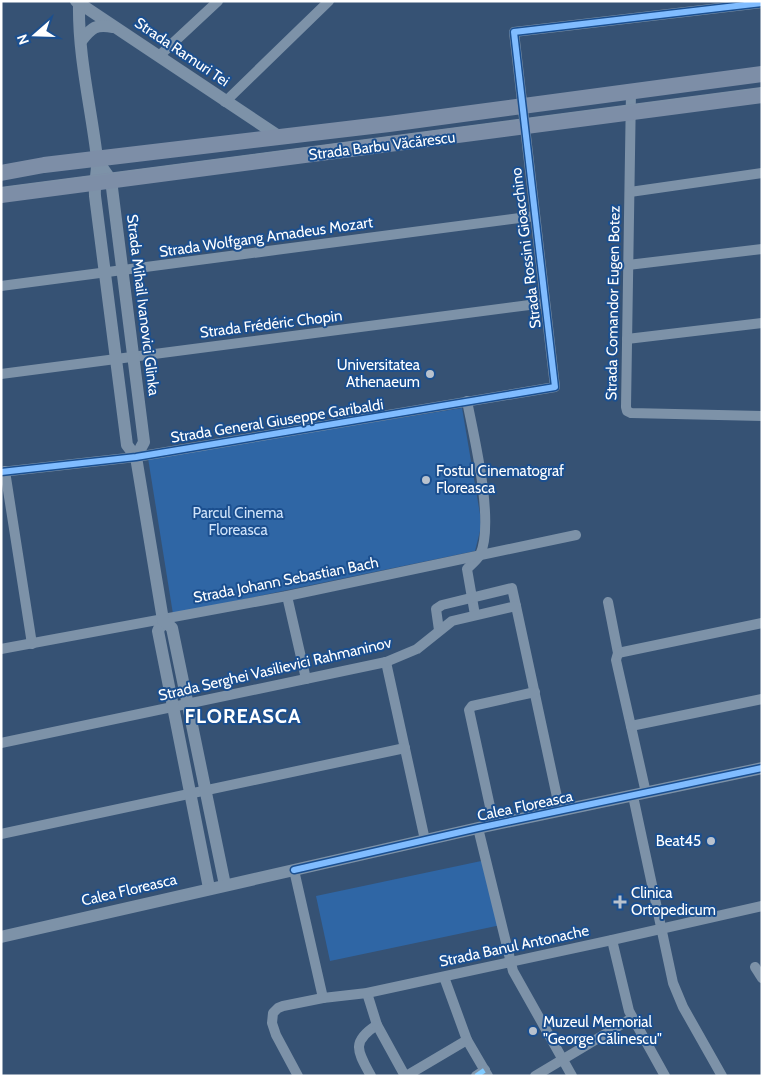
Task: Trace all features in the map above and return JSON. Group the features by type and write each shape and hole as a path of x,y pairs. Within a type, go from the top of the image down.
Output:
{"main road":[{"name":"Strada Barbu Văcărescu","path":"1,173 44,165 250,141 762,74"},
{"name":"Strada Barbu Văcărescu","path":"1,195 762,95"}],"street":[{"path":"159,56 218,1"},
{"path":"225,102 329,1"},
{"name":"Strada Ramuri Tei","path":"79,2 225,102 280,137"},
{"name":"Strada Mihail Ivanovici Glinka","path":"79,2 81,40 97,160 94,182 104,274 127,445 136,457 163,620 158,631 209,888"},
{"name":"Strada Rossini Gioacchino","path":"555,387 514,32 762,2"},
{"path":"81,40 89,31 100,25 116,27"},
{"name":"Strada Comandor Eugen Botez","path":"631,91 627,411 762,416"},
{"path":"244,114 251,124 253,131 250,141"},
{"name":"Strada Mihail Ivanovici Glinka","path":"97,160 111,180 144,442 136,457"},
{"path":"630,192 762,173"},
{"name":"Strada Wolfgang Amadeus Mozart","path":"1,286 535,216"},
{"path":"628,265 762,249"},
{"name":"Strada Frédéric Chopin","path":"1,374 545,303"},
{"path":"627,339 762,323"},
{"name":"Strada General Giuseppe Garibaldi","path":"3,471 136,457 555,387"},
{"path":"467,401 484,497 484,535 480,555 467,569 475,614"},
{"path":"3,471 32,644"},
{"name":"Strada Johann Sebastian Bach","path":"1,649 287,596 576,535"},
{"path":"439,630 436,609 442,605 512,588 560,811"},
{"path":"287,596 306,679"},
{"path":"608,602 618,653 616,660 646,793"},
{"name":"Strada Serghei Vasilievici Rahmaninov","path":"1,743 386,662 417,649 452,621 475,614 516,606"},
{"name":"Strada Mihail Ivanovici Glinka","path":"163,620 172,628 225,885"},
{"path":"618,653 762,623"},
{"path":"386,662 425,840"},
{"path":"494,825 469,710 472,706 535,692"},
{"path":"631,726 762,699"},
{"path":"1,834 206,792 405,748"},
{"name":"Calea Floreasca","path":"1,936 478,828 762,768"},
{"path":"633,796 677,995 722,1076"},
{"path":"478,828 513,971 572,1076"},
{"path":"294,870 323,998"},
{"name":"Strada Banul Antonache","path":"298,1076 276,1035 272,1023 273,1013 284,1006 323,998 367,993 444,977 762,906"},
{"path":"612,940 632,1018 665,1076"},
{"path":"755,966 762,978"},
{"path":"444,977 467,1040 487,1073 476,1076"},
{"path":"367,993 377,1026 406,1076 467,1040"},
{"path":"536,1076 632,1018"},
{"path":"371,1076 362,1060 359,1044 364,1034 377,1026"}],"green space":[{"name":"Parcul Cinema Floreasca","path":"462,408 480,514 481,527 475,551 173,614 148,458"},
{"path":"486,860 501,925 330,961 316,896"}],"tram line":[{"path":"1,188 762,88"}],"marked path":[{"path":"476,1076 485,1070"}],"cycle path":[{"path":"1,472 136,457 555,387 514,32 762,3"},
{"path":"294,870 478,828 762,768"}],"place":[{"name":"Universitatea Athenaeum","path":"430,374"},
{"name":"Fostul Cinematograf Floreasca","path":"426,480"},
{"name":"Beat45","path":"711,841"},
{"name":"Clinica Ortopedicum","path":"620,902"},
{"name":"Muzeul Memorial \"George Călinescu\"","path":"533,1031"}],"district":[{"name":"FLOREASCA","path":"243,716"}]}
